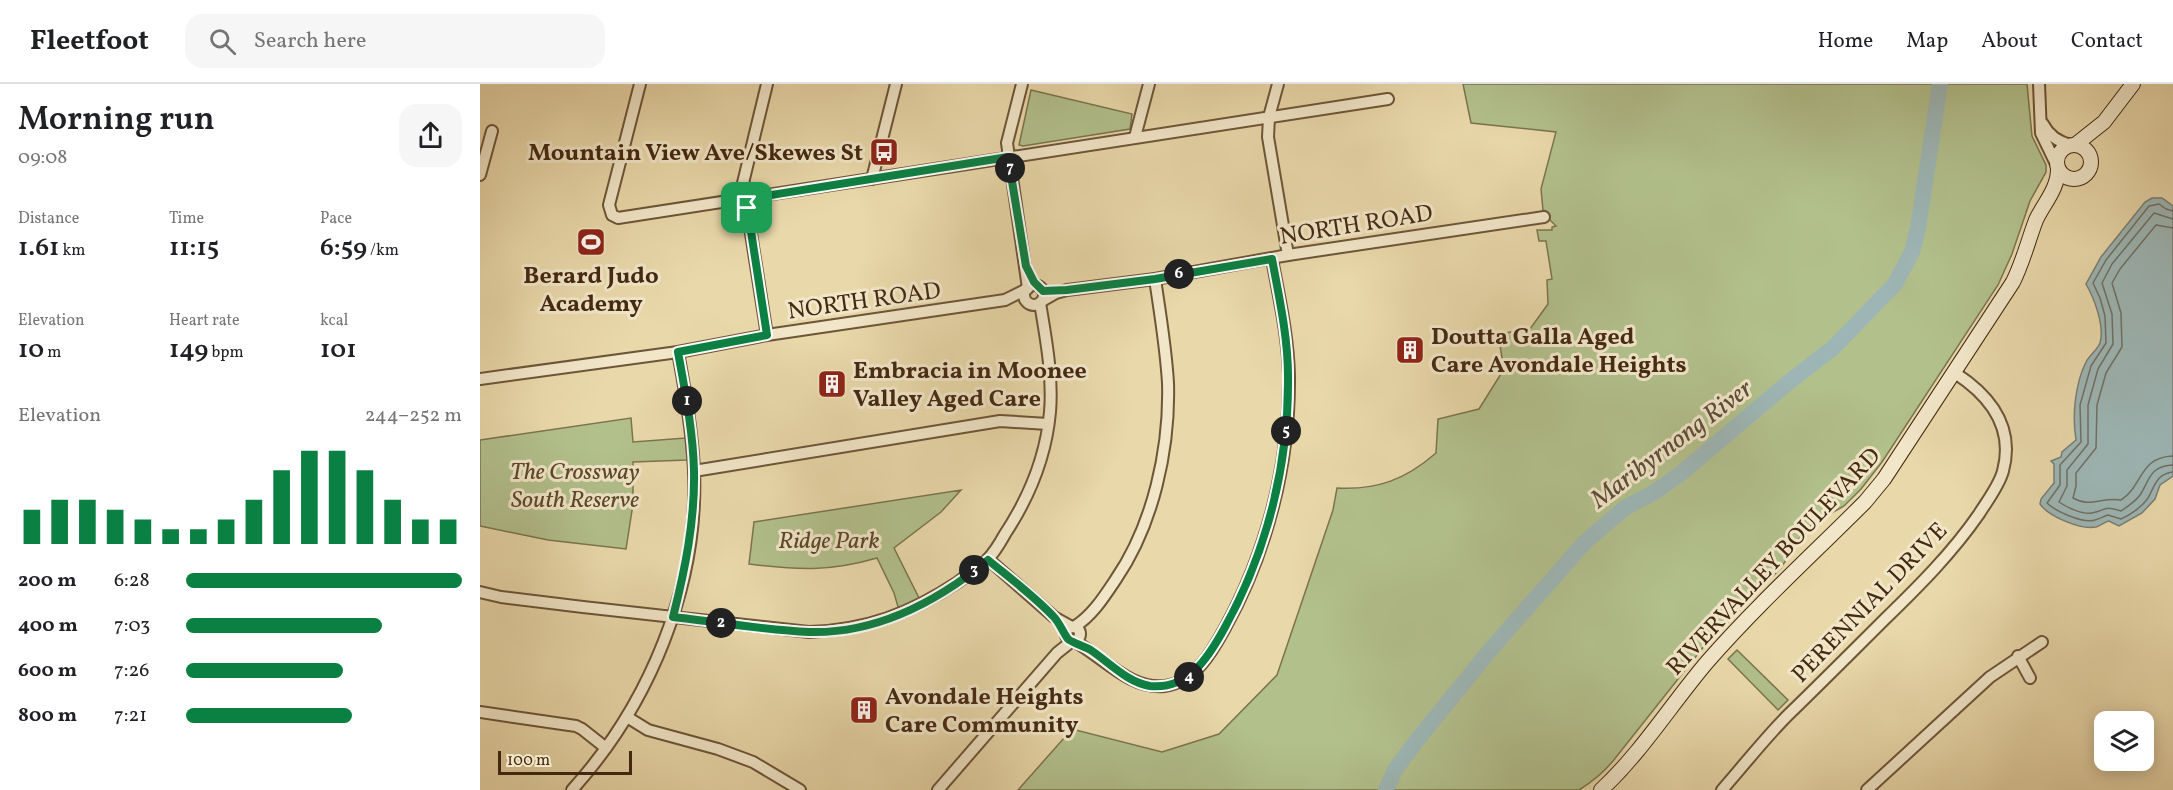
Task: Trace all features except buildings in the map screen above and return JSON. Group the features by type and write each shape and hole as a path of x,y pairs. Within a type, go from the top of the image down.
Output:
{"street":[{"path":"640,84 609,205 612,214 622,218 1388,99"},
{"path":"767,84 743,183 767,335"},
{"path":"872,179 896,84"},
{"path":"480,592 501,597 809,632 854,627 884,620 916,608 988,560 1014,521 1033,485 1044,451 1051,386 1043,324 1026,266 1008,157 1007,143 1022,84"},
{"path":"1135,137 1149,84"},
{"path":"1278,84 1269,117 1268,137 1288,255"},
{"path":"2039,84 2041,133 2061,173 2070,178 2080,177 2089,169 2097,136 2104,122 2133,84"},
{"path":"2042,121 2058,142 2084,149 2090,158"},
{"path":"2058,167 2060,153 2104,122"},
{"path":"480,176 492,131"},
{"name":"RIVERVALLEY BOULEVARD","path":"1612,790 1626,765 1724,643 1884,479 2013,282 2022,265 2036,222 2052,195 2058,176 2058,167"},
{"name":"RIVERVALLEY BOULEVARD","path":"2052,195 2080,177"},
{"name":"NORTH ROAD","path":"480,379 678,352 767,335 1155,279 1288,255 1544,217"},
{"path":"988,560 1123,675 1142,684 1166,686 1190,676 1200,667 1220,636 1246,587 1258,558 1277,490 1287,422 1288,375 1285,332 1272,259"},
{"path":"938,790 1090,614 1135,549 1155,491 1164,443 1168,385 1155,279"},
{"path":"572,790 606,748 627,717 653,665 673,617 688,551 693,512 694,471 687,405 678,352"},
{"name":"PERENNIAL DRIVE","path":"1722,790 1781,722 1939,565 1993,492 2004,462 2002,424 1983,393 1955,373"},
{"path":"694,471 1000,421 1048,424"},
{"path":"1867,790 1990,677 2042,642"},
{"path":"2018,656 2030,678"},
{"path":"480,712 576,726 606,748"},
{"path":"627,717 648,730 718,749 753,762 800,790"},
{"name":"RIVERVALLEY BOULEVARD","path":"1600,790 1626,765"}],"green space":[{"path":"1463,84 2027,84 2032,136 2046,165 2046,172 2030,201 2012,254 1998,285 1882,462 1844,506 1814,523 1802,534 1781,568 1705,645 1609,765 1579,790 1018,790 1072,729 1162,752 1219,734 1277,675 1333,510 1337,488 1365,487 1390,481 1413,470 1436,453 1438,419 1479,409 1504,369 1498,334 1530,329 1548,304 1547,280 1552,279 1546,241 1539,241 1537,230 1552,230 1552,227 1556,226 1549,219 1548,212 1543,210 1541,189 1556,132 1471,123"},
{"path":"1031,90 1132,114 1130,129 1019,145"},
{"name":"The Crossway South Reserve","path":"631,418 633,442 686,438 687,460 633,462 633,504 626,549 548,540 480,526 480,440"},
{"name":"Ridge Park","path":"961,490 941,512 894,548 920,600 899,610 894,593 877,558 828,568 782,568 749,564 754,522"},
{"path":"1737,650 1788,700 1778,710 1728,659"}],"water":[{"path":"2152,198 2162,198 2173,206 2173,476 2160,485 2155,499 2142,513 2119,526 2109,521 2096,527 2073,524 2050,513 2040,504 2041,499 2054,483 2054,464 2051,461 2061,457 2062,452 2076,440 2074,421 2079,380 2086,362 2100,343 2100,321 2086,284 2101,257 2145,202"}],"waterway":[{"name":"Maribyrnong River","path":"1386,790 1395,770 1414,744 1491,649 1585,542 1626,507 1653,493 1679,475 1834,347 1895,284 1912,252 1918,228 1940,84"}],"place":[{"name":"Mountain View Ave/Skewes St","path":"884,152"},
{"name":"Berard Judo Academy","path":"591,242"},
{"name":"Doutta Galla Aged Care Avondale Heights","path":"1410,350"},
{"name":"Embracia in Moonee Valley Aged Care","path":"832,384"},
{"name":"Avondale Heights Care Community","path":"864,710"}],"route":[{"path":"1008,157 1026,266 1030,277 1043,291 1155,279 1272,259 1285,332 1288,375 1287,422 1283,457 1277,490 1258,558 1233,613 1200,667 1190,676 1166,686 1142,684 1123,675 1094,652 1069,639 1054,617 988,560 916,608 884,620 854,627 809,632 673,617 688,551 693,512 694,471 687,405 678,352 767,335 747,208 746,199 1008,157"}]}
